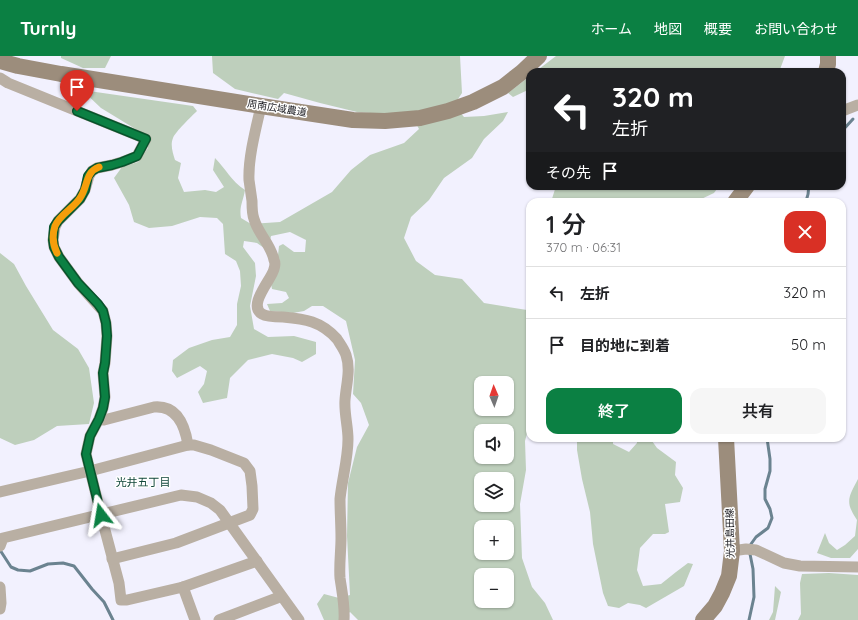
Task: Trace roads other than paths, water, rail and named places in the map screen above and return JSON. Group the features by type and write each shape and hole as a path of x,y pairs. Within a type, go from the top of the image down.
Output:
{"street":[{"name":"周南広域農道","path":"526,68 539,56"},
{"path":"827,68 828,56"},
{"name":"周南広域農道","path":"0,61 61,74 261,106 353,120 385,121 420,118 448,112 473,102 503,87 526,68"},
{"path":"0,78 8,83 146,139 137,156 122,162 97,168 92,171 88,176 85,190 80,199 54,227 53,240 54,247 59,257 78,283 103,311 106,323 107,336 103,373 105,397 99,419 90,436 86,454 119,583 121,600 127,600 183,587 257,561"},
{"path":"846,110 858,105"},
{"path":"261,106 254,141 249,180 256,227 272,252 275,261 275,268 271,277 259,294 257,304 258,311 262,314 270,316 302,319 316,323 330,332 340,344 346,354 348,366 344,411 348,438 340,499 340,577 344,620"},
{"path":"99,419 104,420 162,406 174,412 182,422 188,445"},
{"name":"光井島田線","path":"703,620 715,606 729,576 732,551 726,442"},
{"path":"0,492 90,471 188,445 194,445 211,450 244,463 250,471 253,509 250,515 176,543 112,559"},
{"path":"1,542 181,495 197,497 211,503 220,510 299,620"},
{"path":"732,551 746,549 756,550 784,563 800,566 858,567"},
{"path":"0,587 0,609"},
{"path":"183,587 195,620"},
{"path":"219,620 281,596"}],"waterway":[{"path":"846,127 853,119"},
{"path":"807,198 808,190"},
{"path":"749,620 754,597 753,569 750,554 751,544 756,537 768,528 772,518 770,509 765,499 765,489 770,471 768,442"},
{"path":"0,550 11,567 18,570 30,571 48,564 63,563 74,566 104,602 113,620"}],"district":[{"name":"光井五丁目","path":"143,482"}]}
